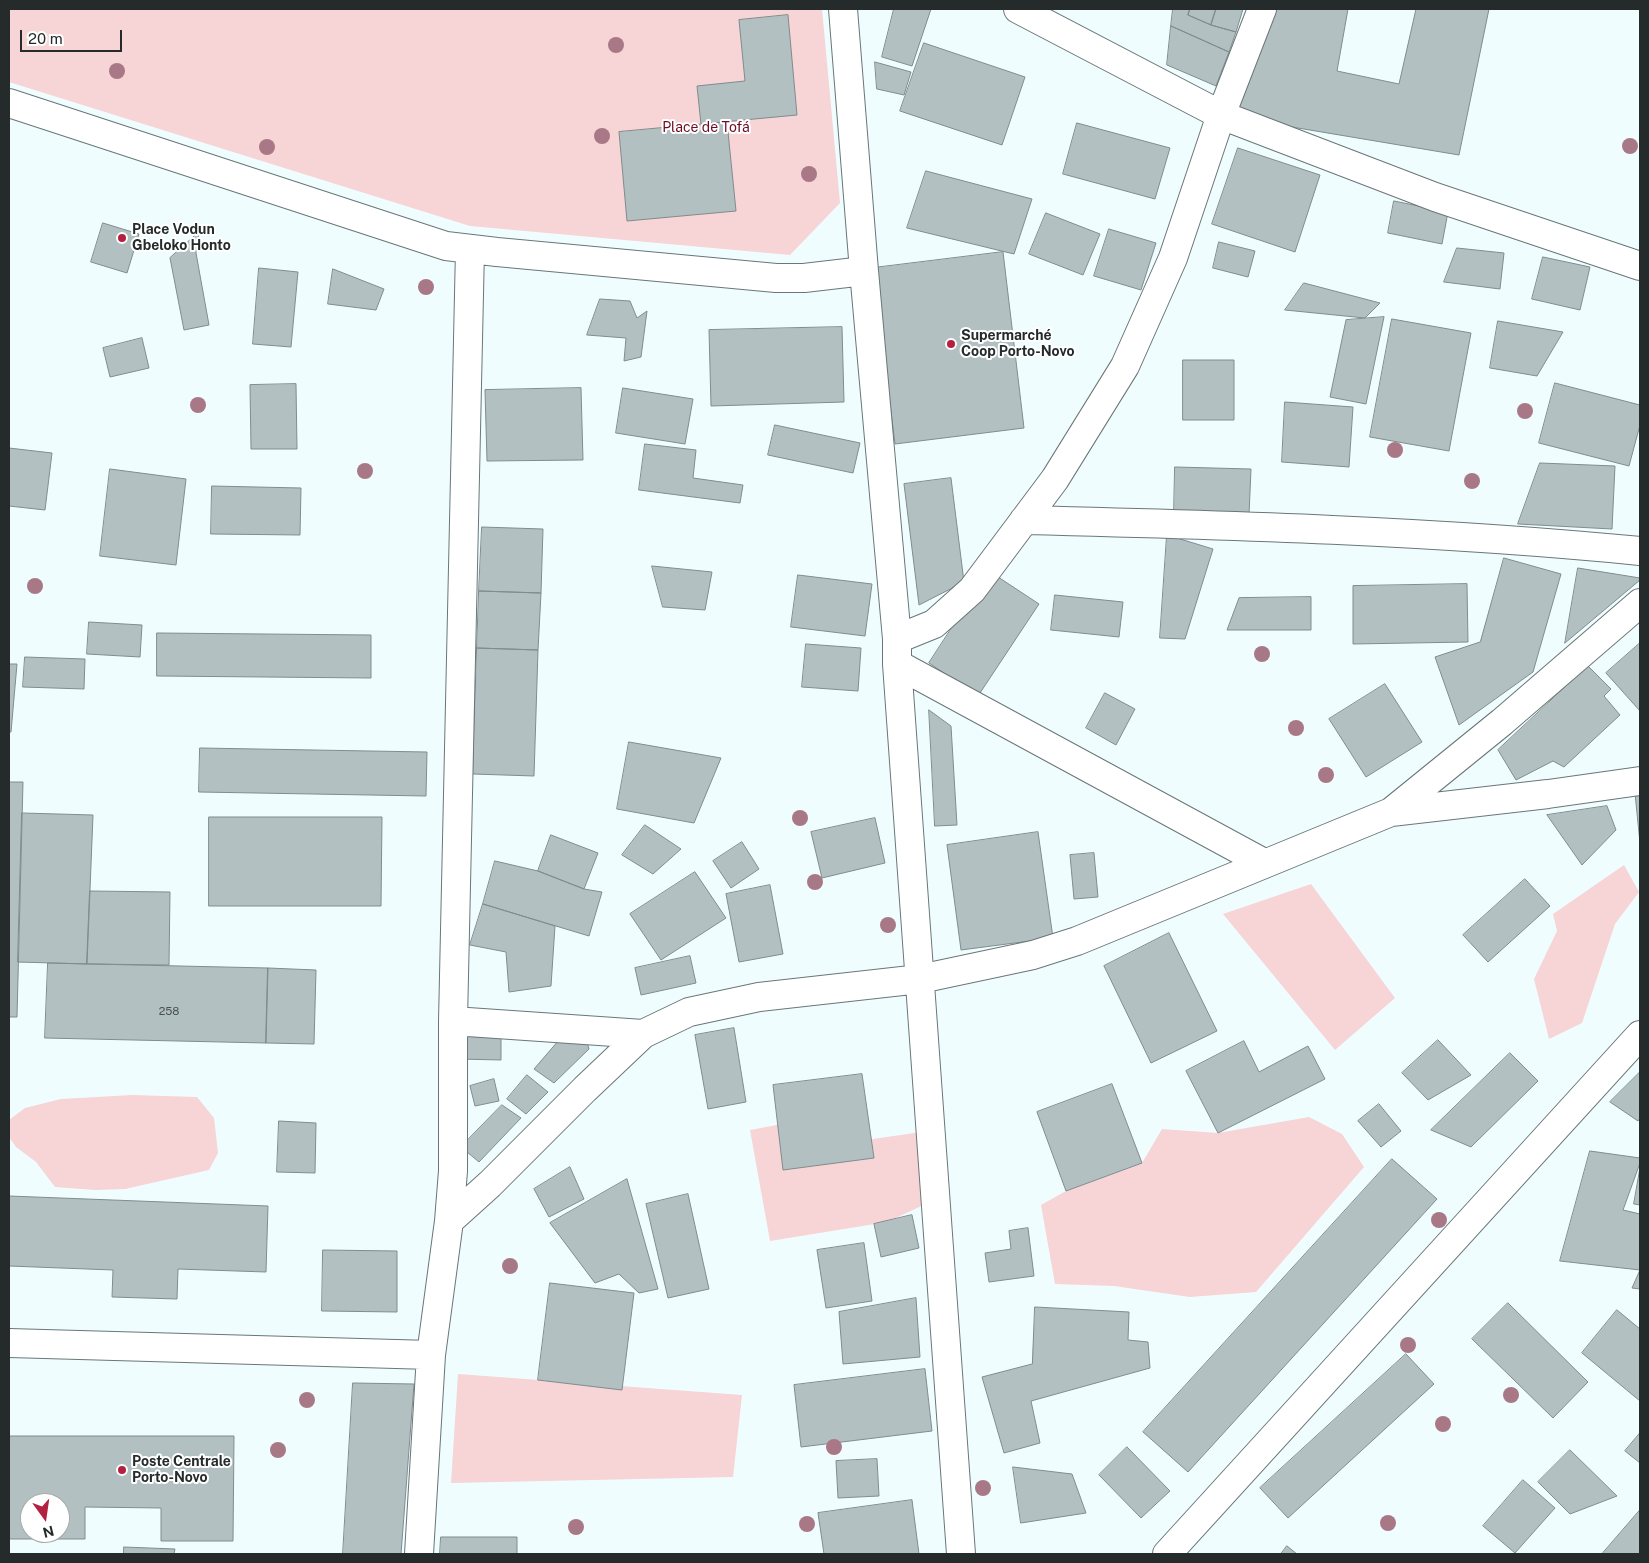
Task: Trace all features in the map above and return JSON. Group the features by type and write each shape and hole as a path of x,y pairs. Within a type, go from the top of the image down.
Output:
{"street":[{"path":"843,9 897,652 961,1554"},
{"path":"1018,9 1221,115 1435,197 1640,266"},
{"path":"897,652 934,624 972,590 1055,478 1124,366 1173,258 1221,115 1262,9"},
{"path":"9,103 446,246 776,278 804,278 864,271"},
{"path":"419,1554 430,1355 449,1221 454,1171 453,1021 470,249"},
{"path":"1024,520 1281,527 1537,541 1640,551"},
{"path":"1391,812 1502,722 1640,603"},
{"path":"897,652 1264,863"},
{"path":"449,1221 490,1184 643,1034 689,1012 759,996 920,979 1032,955 1077,941 1391,812 1548,794 1640,781"},
{"path":"453,1021 643,1034"},
{"path":"1167,1554 1640,1035"},
{"path":"9,1343 430,1355"}],"green space":[{"name":"Place de Tofá","path":"9,9 822,9 840,203 790,255 470,226 9,82"},
{"path":"1624,865 1639,892 1615,924 1582,1023 1549,1039 1534,979 1557,931 1553,914"},
{"path":"1311,884 1395,998 1335,1050 1223,914"},
{"path":"132,1095 197,1097 214,1118 218,1153 209,1170 125,1189 95,1190 55,1187 36,1162 16,1147 9,1137 9,1120 25,1108 61,1099"},
{"path":"1309,1117 1342,1134 1364,1167 1256,1292 1190,1297 1114,1286 1055,1284 1041,1205 1066,1191 1142,1163 1162,1129 1218,1133"},
{"path":"782,1124 839,1144 921,1132 928,1203 887,1222 770,1241 750,1130"},
{"path":"458,1374 742,1395 733,1477 451,1483"}],"building":[{"path":"894,9 931,9 912,66 882,57"},
{"path":"1173,9 1190,9 1188,15 1211,25 1236,32 1229,52 1171,26"},
{"path":"1190,9 1216,9 1211,25 1188,15"},
{"path":"1216,9 1243,9 1236,32 1211,25"},
{"path":"1269,9 1348,9 1337,71 1399,84 1416,9 1489,9 1459,155 1226,116"},
{"path":"788,15 797,115 701,124 697,86 745,81 739,20"},
{"path":"1171,26 1229,52 1216,86 1167,65"},
{"path":"924,43 1025,77 1002,145 900,111"},
{"path":"875,62 911,72 904,95 877,89"},
{"path":"727,122 736,211 627,221 619,132"},
{"path":"1077,123 1170,148 1155,199 1063,174"},
{"path":"1238,148 1320,175 1295,252 1212,224"},
{"path":"926,171 1032,199 1014,254 907,228"},
{"path":"1394,201 1448,212 1442,244 1388,233"},
{"path":"1046,213 1100,234 1083,275 1029,254"},
{"path":"103,223 139,234 127,273 91,262"},
{"path":"1109,229 1156,243 1141,290 1094,276"},
{"path":"199,232 196,253 209,325 184,330 170,258"},
{"path":"1219,242 1255,251 1248,277 1213,268"},
{"path":"1457,248 1504,253 1500,289 1444,282"},
{"path":"1003,252 1024,428 895,444 873,268"},
{"path":"1543,257 1590,267 1580,310 1532,299"},
{"path":"259,268 298,272 291,347 253,344"},
{"path":"333,269 384,289 376,310 328,304"},
{"path":"1304,283 1380,303 1365,318 1285,310"},
{"path":"600,299 630,301 637,318 647,311 641,357 624,361 626,338 587,335"},
{"path":"1384,317 1366,404 1330,397 1346,320"},
{"path":"1392,319 1471,333 1449,451 1370,437"},
{"path":"1498,321 1563,332 1537,376 1490,368"},
{"path":"842,327 844,402 711,406 709,330"},
{"path":"142,338 149,368 110,377 103,348"},
{"path":"1183,360 1234,360 1234,420 1183,420"},
{"path":"1555,383 1640,405 1640,425 1629,466 1539,443"},
{"path":"296,384 297,449 251,449 250,385"},
{"path":"581,388 583,460 487,461 485,390"},
{"path":"623,388 693,399 685,444 616,433"},
{"path":"1285,402 1353,407 1349,467 1282,462"},
{"path":"775,425 860,443 853,473 768,455"},
{"path":"645,444 696,450 693,478 743,485 740,503 639,490"},
{"path":"9,448 52,453 45,510 9,506"},
{"path":"1540,463 1615,466 1612,529 1518,524"},
{"path":"1175,467 1251,469 1249,515 1174,513"},
{"path":"110,469 186,479 176,565 100,556"},
{"path":"951,478 964,582 919,605 904,484"},
{"path":"212,486 301,488 300,535 211,534"},
{"path":"482,527 543,529 541,593 479,591"},
{"path":"1167,535 1213,549 1185,639 1160,638"},
{"path":"1504,558 1561,574 1533,672 1459,725 1435,657 1480,642"},
{"path":"652,566 712,572 705,610 663,607"},
{"path":"1578,568 1640,578 1640,580 1565,643"},
{"path":"989,571 1039,604 978,696 929,663"},
{"path":"798,575 872,584 865,636 791,627"},
{"path":"1467,584 1468,642 1353,644 1353,586"},
{"path":"479,591 541,593 538,650 477,648"},
{"path":"1055,595 1123,602 1119,637 1051,630"},
{"path":"1311,597 1311,630 1227,630 1239,598"},
{"path":"89,622 142,625 140,657 87,654"},
{"path":"157,633 371,635 371,678 157,676"},
{"path":"1640,643 1640,711 1606,673"},
{"path":"806,644 861,648 858,691 802,687"},
{"path":"477,648 538,650 534,776 473,774"},
{"path":"25,657 85,659 84,689 23,687"},
{"path":"9,664 17,664 11,732 9,732"},
{"path":"1588,666 1611,689 1604,696 1620,715 1564,767 1553,761 1516,780 1498,750"},
{"path":"1385,684 1422,742 1366,777 1329,719"},
{"path":"1105,693 1135,709 1116,745 1086,728"},
{"path":"929,710 951,726 957,825 935,826"},
{"path":"629,742 721,758 694,823 617,809"},
{"path":"200,748 427,752 426,796 199,792"},
{"path":"9,782 23,782 17,1017 9,1017"},
{"path":"1640,792 1640,843 1635,793"},
{"path":"1607,806 1616,830 1582,865 1547,815"},
{"path":"22,813 93,815 87,964 18,962"},
{"path":"209,817 382,817 381,906 209,906"},
{"path":"875,818 885,863 822,878 811,832"},
{"path":"645,825 681,849 653,874 622,855"},
{"path":"1038,832 1053,938 961,950 947,845"},
{"path":"551,835 598,853 584,889 538,871"},
{"path":"742,842 759,869 731,888 713,861"},
{"path":"1094,853 1098,897 1074,899 1070,855"},
{"path":"495,861 538,871 584,889 602,892 589,936 483,904"},
{"path":"695,872 726,918 661,960 630,914"},
{"path":"1525,879 1550,906 1488,962 1463,935"},
{"path":"770,885 783,954 739,962 726,894"},
{"path":"90,891 170,892 169,965 87,964"},
{"path":"483,904 555,926 551,986 509,992 506,952 470,945"},
{"path":"1169,933 1217,1031 1151,1063 1104,966"},
{"path":"690,956 696,983 641,995 635,968"},
{"path":"48,963 268,968 266,1043 45,1038"},
{"path":"268,968 316,970 314,1044 266,1043"},
{"path":"734,1028 746,1102 708,1109 695,1035"},
{"path":"458,1034 501,1035 501,1060 458,1059"},
{"path":"586,1038 589,1049 554,1083 534,1069 559,1040"},
{"path":"1438,1040 1471,1075 1428,1100 1402,1073"},
{"path":"1244,1041 1259,1072 1308,1046 1325,1079 1218,1133 1186,1071"},
{"path":"1510,1053 1538,1081 1471,1147 1431,1130"},
{"path":"1640,1072 1640,1118 1638,1121 1610,1102"},
{"path":"862,1074 874,1158 783,1170 773,1085"},
{"path":"527,1075 548,1092 526,1114 507,1099"},
{"path":"494,1079 499,1101 475,1106 470,1086"},
{"path":"1112,1084 1142,1163 1066,1191 1037,1112"},
{"path":"1379,1104 1401,1131 1381,1147 1358,1121"},
{"path":"502,1105 521,1118 479,1162 461,1147"},
{"path":"279,1121 316,1123 315,1173 277,1172"},
{"path":"1590,1151 1640,1158 1640,1163 1623,1210 1640,1214 1640,1270 1560,1261"},
{"path":"1392,1159 1437,1199 1188,1472 1143,1432"},
{"path":"570,1167 584,1199 549,1217 534,1189"},
{"path":"1640,1168 1640,1205 1634,1204"},
{"path":"627,1179 658,1289 639,1293 619,1274 595,1283 550,1223"},
{"path":"688,1194 709,1289 668,1298 646,1204"},
{"path":"9,1196 268,1206 266,1272 178,1269 177,1299 112,1297 113,1270 9,1266"},
{"path":"912,1215 919,1248 881,1257 874,1224"},
{"path":"1028,1228 1034,1276 989,1282 985,1253 1011,1249 1009,1231"},
{"path":"864,1243 872,1301 826,1308 817,1250"},
{"path":"323,1250 397,1251 397,1312 322,1311"},
{"path":"1640,1270 1640,1289 1632,1288"},
{"path":"550,1283 634,1293 622,1390 538,1380"},
{"path":"916,1298 920,1357 843,1364 839,1312"},
{"path":"1508,1303 1588,1382 1553,1418 1472,1339"},
{"path":"1035,1307 1129,1312 1128,1340 1148,1342 1150,1368 1031,1401 1040,1443 1004,1453 982,1377 1032,1364"},
{"path":"1617,1310 1640,1329 1640,1401 1582,1353"},
{"path":"1406,1354 1434,1384 1288,1518 1260,1488"},
{"path":"925,1369 932,1431 801,1447 794,1385"},
{"path":"353,1383 414,1384 401,1554 343,1554"},
{"path":"1640,1433 1640,1463 1625,1451"},
{"name":"Poste Centrale Porto-Novo","path":"10,1436 234,1436 233,1541 161,1541 161,1508 85,1507 85,1539 70,1539 70,1493 20,1493 20,1539 9,1539"},
{"path":"1127,1447 1170,1491 1141,1518 1099,1475"},
{"path":"1570,1450 1617,1496 1570,1514 1538,1482"},
{"path":"877,1459 879,1496 838,1498 836,1461"},
{"path":"1013,1467 1072,1474 1086,1513 1021,1523"},
{"path":"1523,1480 1555,1508 1515,1553 1483,1526"},
{"path":"912,1500 919,1554 824,1554 818,1513"},
{"path":"1640,1510 1640,1554 1602,1554"},
{"path":"441,1537 517,1537 517,1554 440,1554"},
{"path":"1287,1546 1297,1554 1281,1554"},
{"path":"124,1547 175,1549 174,1554 124,1554"}],"place":[{"name":"Place Vodun Gbeloko Honto","path":"122,238"},
{"name":"Supermarché Coop Porto-Novo","path":"951,344"},
{"name":"Poste Centrale Porto-Novo","path":"122,1470"}]}
